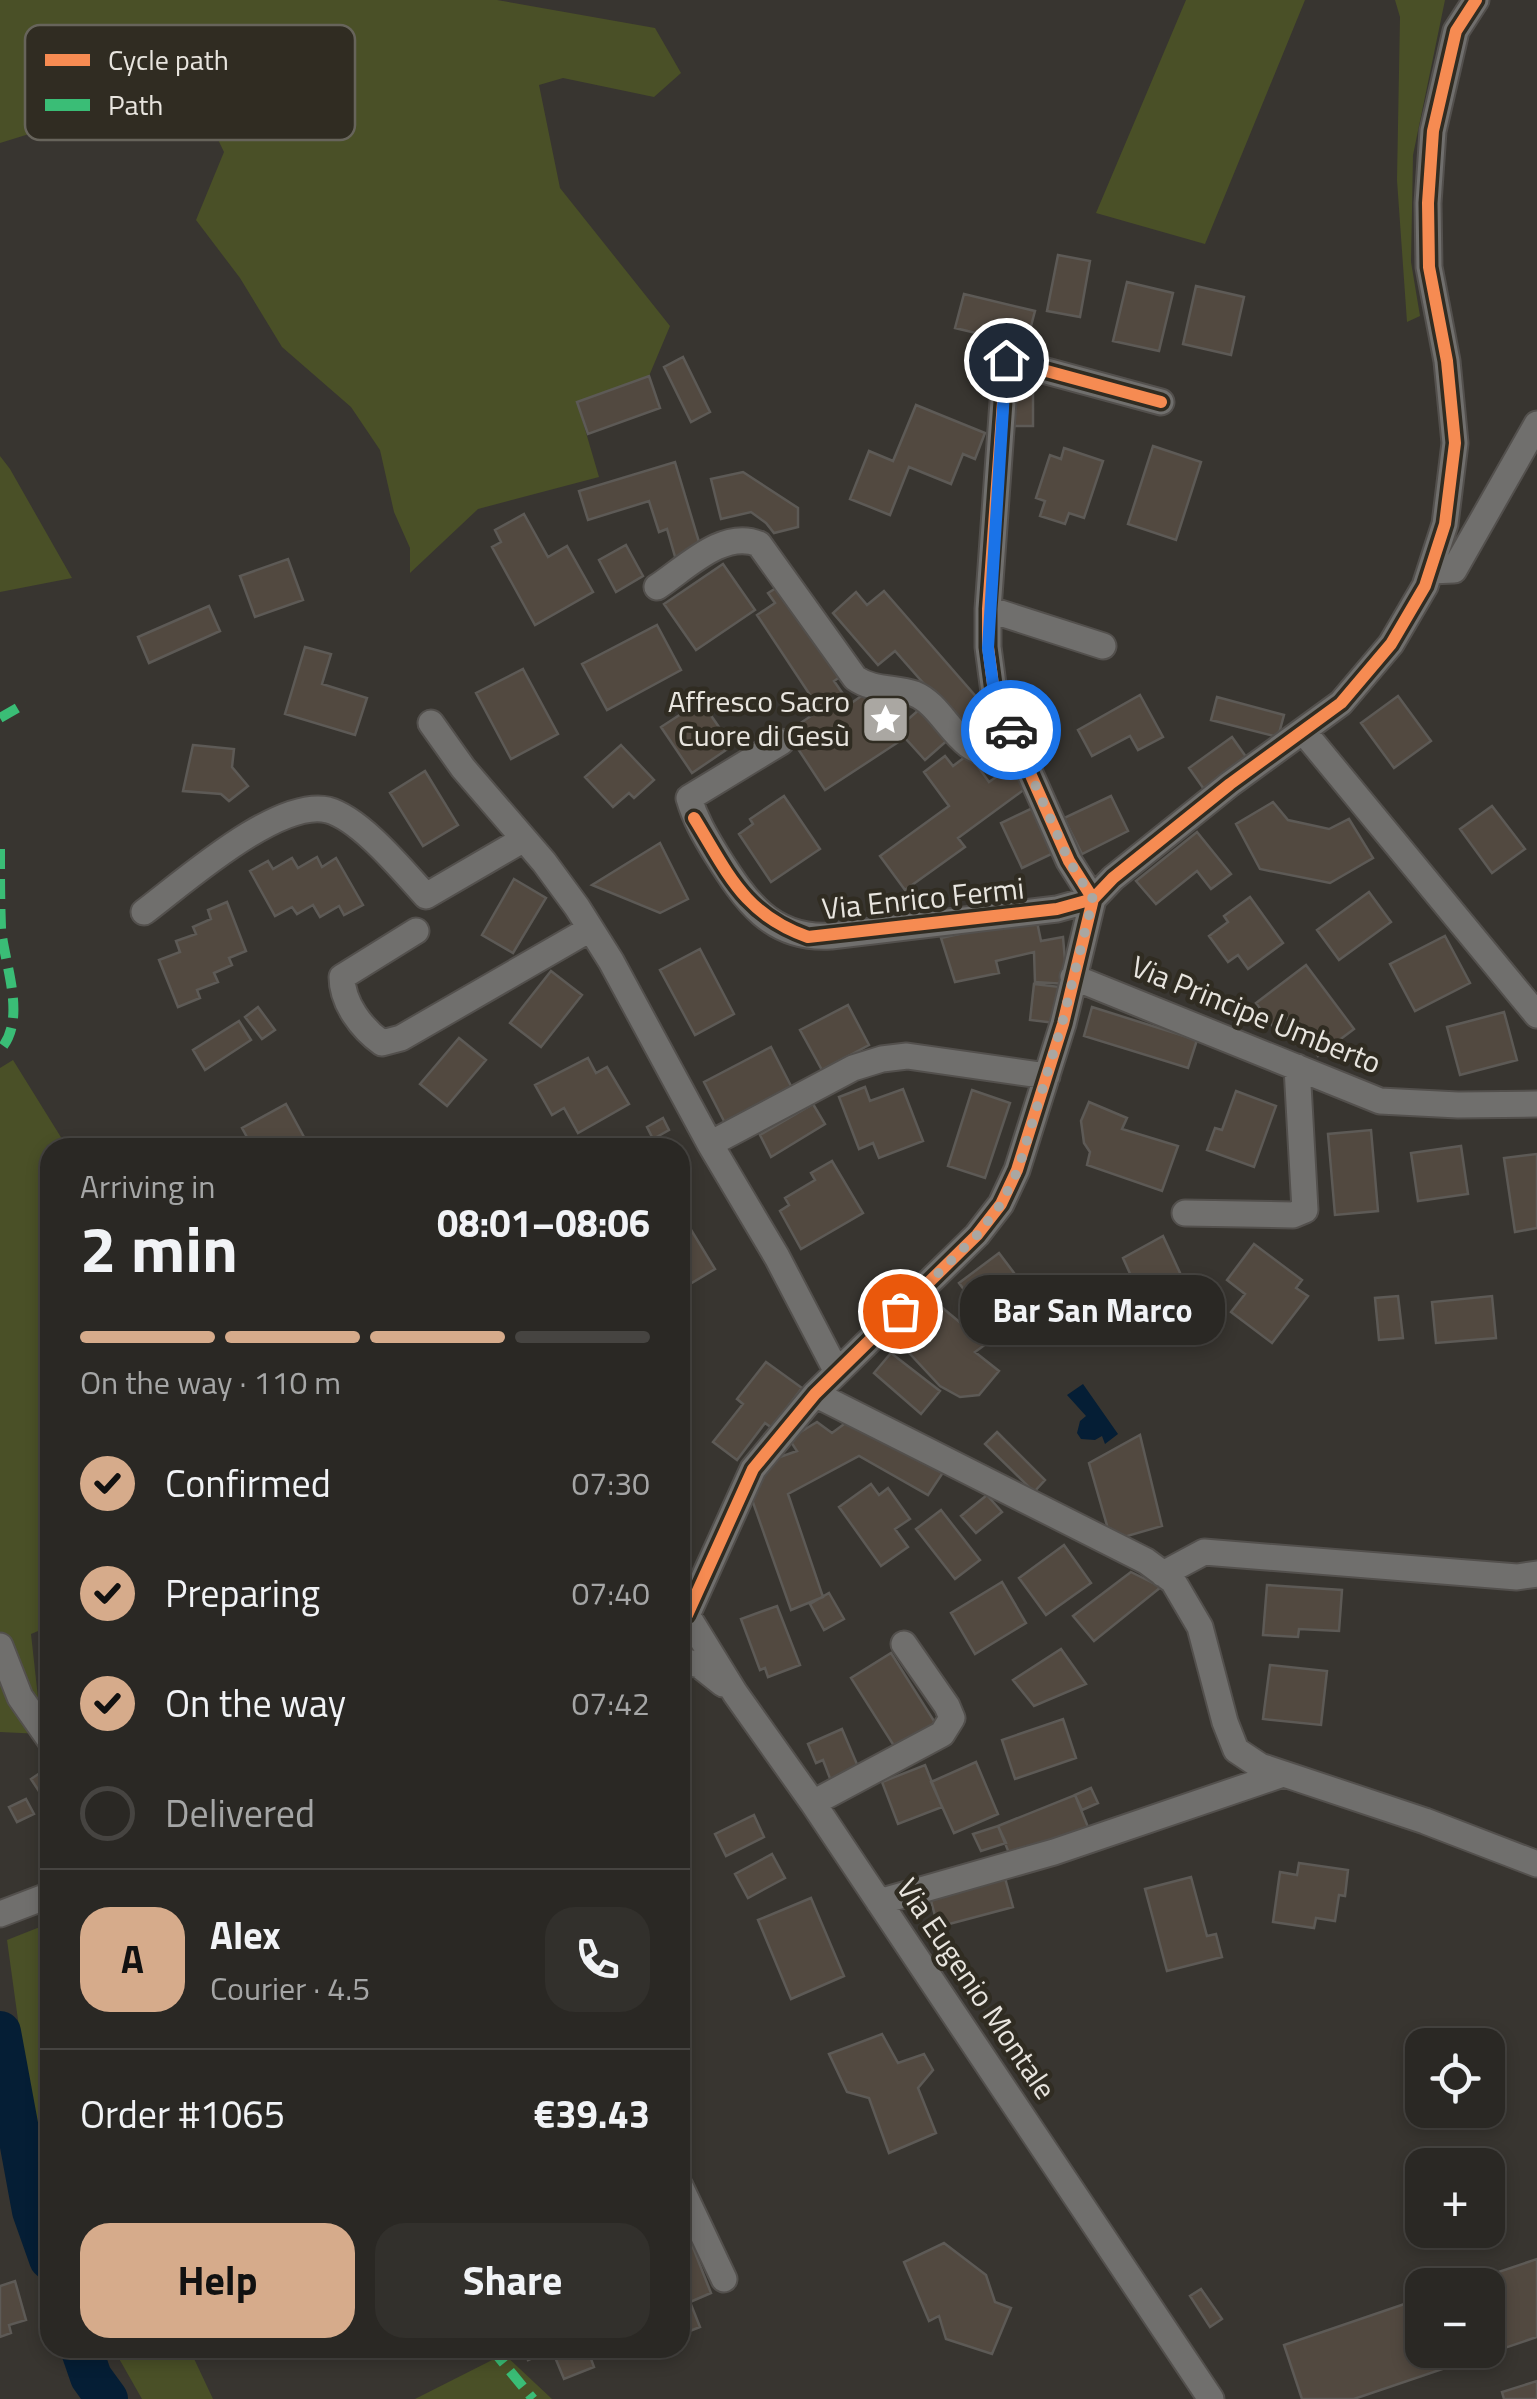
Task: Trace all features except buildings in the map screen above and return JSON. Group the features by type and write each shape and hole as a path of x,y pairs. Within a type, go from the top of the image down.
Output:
{"street":[{"path":"1452,0 1456,31"},
{"path":"690,1603 753,1469 815,1394 977,1235 1001,1204 1018,1170 1047,1076 1093,899 1172,831 1341,703 1391,644 1430,571 1445,524 1455,443 1447,362 1429,267 1433,132 1456,31 1476,0"},
{"path":"1093,899 1069,861 994,692 988,610 1006,360 1161,402"},
{"path":"1430,571 1454,570 1537,424"},
{"path":"658,587 728,540 745,538 758,544 855,678 869,686 912,693 924,699 971,748 996,753 1017,743"},
{"path":"988,610 1102,646"},
{"path":"430,724 462,768 524,839 590,929 777,1257 837,1372"},
{"path":"1303,731 1537,1015"},
{"name":"Via Enrico Fermi","path":"781,742 689,798 694,818 732,879 757,912 783,928 808,937 1058,909 1093,899"},
{"path":"144,912 264,823 301,811 327,810 350,822 426,896 524,839"},
{"path":"416,930 342,977 348,1000 367,1032 382,1043 402,1038 590,929"},
{"name":"Via Principe Umberto","path":"1073,977 1380,1100 1458,1105 1537,1104"},
{"path":"710,1144 853,1068 882,1059 906,1056 1047,1076"},
{"path":"1185,1214 1293,1215 1305,1210 1297,1067"},
{"path":"815,1394 1146,1560 1173,1581 1200,1626 1236,1750 1260,1766 1425,1821 1537,1864"},
{"path":"1163,1574 1204,1552 1518,1576 1537,1574"},
{"name":"Via Eugenio Montale","path":"690,1625 1211,2399"},
{"path":"812,1803 942,1734 952,1718 904,1644"},
{"path":"0,1646 20,1697 40,1726"},
{"path":"690,1663 736,1693"},
{"path":"879,1902 1054,1852 1283,1774"},
{"path":"0,1914 39,1900"},
{"path":"690,2207 724,2279"}],"green space":[{"path":"0,0 497,0 655,28 681,73 654,97 563,78 539,85 560,188 670,326 649,376 577,402 599,477 478,509 410,573 410,548 394,512 380,450 351,407 282,347 240,278 196,220 224,152 218,140 355,140 355,25 25,25 25,135 0,143"},
{"path":"1186,0 1305,0 1205,244 1096,213"},
{"path":"1395,0 1445,0 1413,155 1411,262 1420,316 1407,322 1397,180 1400,17"},
{"path":"0,456 10,469 72,578 0,592"},
{"path":"13,1060 61,1138 40,1138 40,1630 31,1634 40,1734 0,1732 0,1068"},
{"path":"40,1927 40,2175 39,2172 7,1940"},
{"path":"119,2358 194,2358 213,2399 142,2399"},
{"path":"496,2358 508,2358 552,2399 415,2399"}],"water":[{"path":"1083,1384 1118,1434 1105,1444 1102,1436 1081,1439 1077,1433 1086,1416 1067,1395"}],"waterway":[{"path":"0,2032 40,2231"},
{"path":"84,2358 91,2377 107,2399"}],"marked path":[{"path":"0,718 26,703"},
{"path":"0,849 1,928 13,1007 8,1037 0,1050"},
{"path":"499,2358 533,2399"}],"cycle path":[{"path":"690,1608 753,1469 815,1394 977,1235 1001,1204 1017,1170 1063,1024 1093,899 1113,878 1230,784 1341,703 1391,644 1425,586 1445,524 1455,443 1447,361 1429,267 1433,131 1456,31 1476,0"},
{"path":"1093,899 1069,861 994,692 988,609 1006,360 1161,402"},
{"path":"694,818 728,874 752,904 786,928 808,937 1057,909 1093,899"}],"way so far":[{"path":"900,1311 977,1235 1001,1204 1018,1170 1062,1024 1093,899 1069,861 1011,730"}],"place":[{"name":"Affresco Sacro Cuore di Gesù","path":"885,719"},
{"name":"Bar San Marco","path":"900,1311"}],"route":[{"path":"1006,360 988,648 994,692 1011,730"}]}
